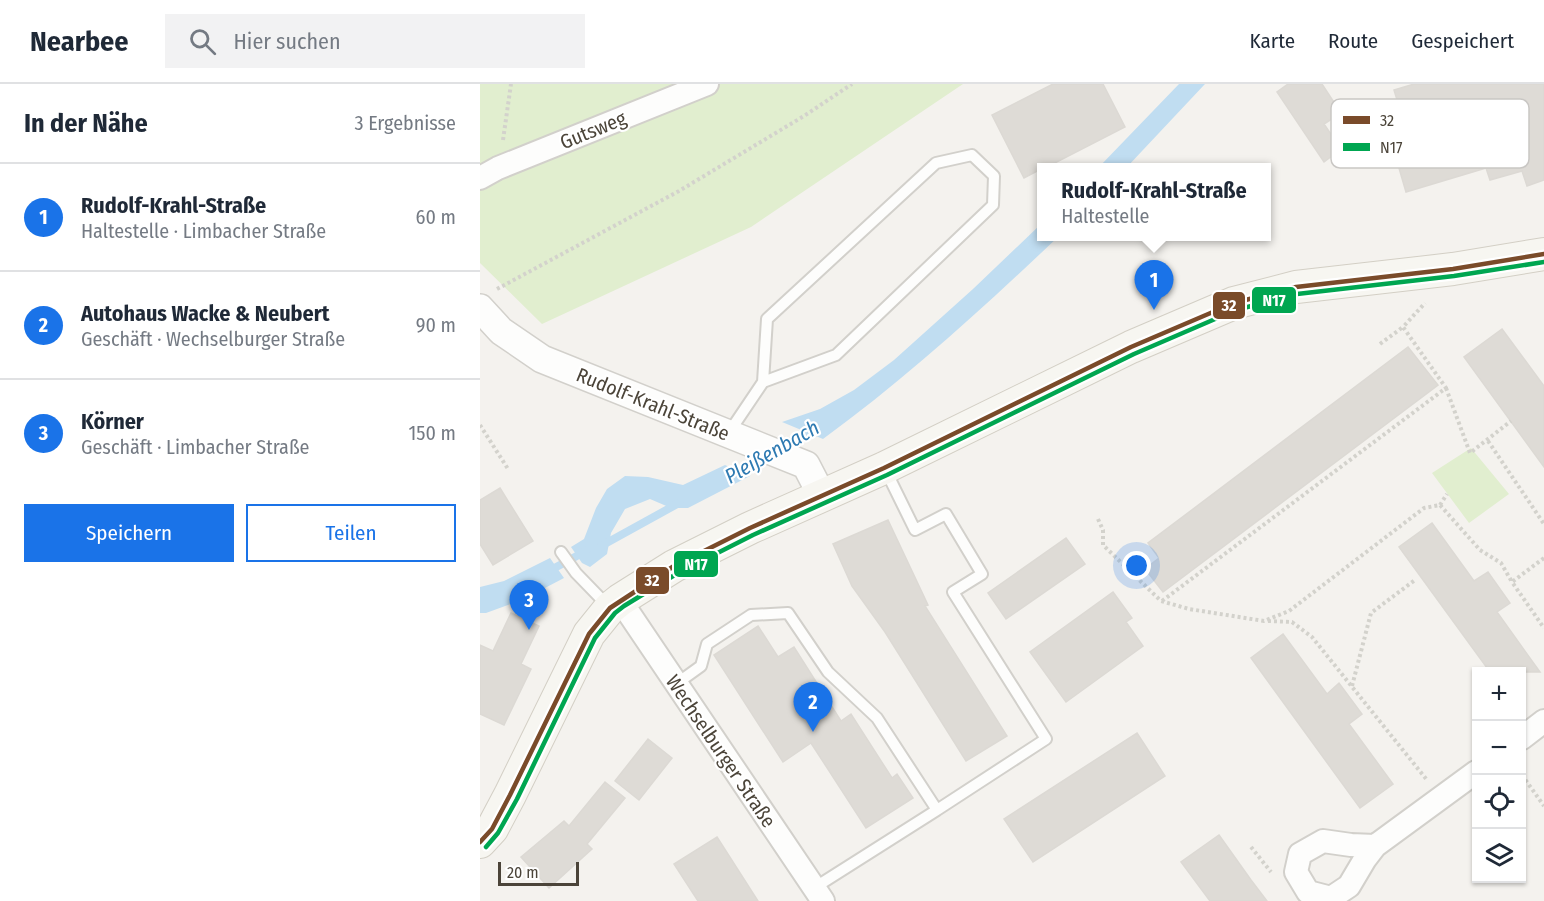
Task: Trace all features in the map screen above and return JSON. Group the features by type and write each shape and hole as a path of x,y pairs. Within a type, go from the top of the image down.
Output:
{"main road":[{"path":"480,842 492,829 510,795 589,634 615,604 674,566 750,528 884,468 1131,347 1234,303 1296,287 1453,269 1544,254"}],"street":[{"name":"Gutsweg","path":"489,173 707,84"},
{"name":"Rudolf-Krahl-Straße","path":"480,308 501,331 542,359 807,465 822,496"},
{"name":"Wechselburger Straße","path":"615,604 676,684 818,895"},
{"path":"1526,734 1544,721"},
{"path":"1375,846 1472,775"}],"lane":[{"path":"734,436 763,382 767,319 936,164 972,155 994,176 993,205 836,355 763,382"},
{"path":"818,895 937,810 1046,739 953,592 982,574 946,514 915,530 884,468"},
{"path":"561,552 576,573 615,604"},
{"path":"676,684 701,666 707,644 751,615 788,613 828,672 877,718 937,810"}],"path":[{"path":"489,173 511,84"},
{"path":"500,288 740,156 852,84"},
{"path":"1380,344 1402,327 1453,269"},
{"path":"1402,327 1446,388 1470,453 1511,421"},
{"path":"1161,601 1446,388"},
{"path":"480,425 508,469"},
{"path":"1488,441 1544,524"},
{"path":"1264,621 1288,611 1424,508 1440,505 1447,494"},
{"path":"1440,505 1480,550 1501,563 1544,628"},
{"path":"1098,519 1103,530 1103,545 1161,601 1189,609 1264,621 1292,622 1305,632 1352,686 1442,798"},
{"path":"1512,582 1544,558"},
{"path":"1352,686 1371,613 1415,580"},
{"path":"1526,782 1544,806"}],"green space":[{"path":"480,84 963,84 751,227 542,324 480,263"},
{"path":"1471,448 1509,494 1469,523 1432,473"}],"water":[{"path":"1179,84 1205,84 1131,163 1103,163"},
{"path":"1037,228 1037,241 1054,241 944,342 885,392 823,439 782,422 820,409 854,390 894,360"},
{"path":"725,465 750,476 688,508 671,508 650,499 625,509 611,533 607,554 590,567 582,563 571,547 584,539 596,508 607,489 625,476 648,477 683,485"},
{"path":"550,558 564,578 522,600 480,613 480,587 504,581"}],"building":[{"path":"1053,84 1103,84 1125,127 1055,163 1037,163 1037,171 1024,178 992,115"},
{"path":"1288,84 1322,84 1332,99 1331,119 1324,124 1331,134 1331,157 1324,162 1277,92"},
{"path":"1414,84 1544,84 1544,180 1527,186 1522,171 1490,180 1486,168 1529,168 1529,99 1397,99 1394,90"},
{"path":"1399,168 1486,168 1406,192"},
{"path":"1502,329 1544,386 1544,467 1464,357"},
{"path":"1408,347 1438,385 1163,592 1145,569 1159,558 1148,543"},
{"path":"500,488 533,541 493,565 480,544 480,500"},
{"path":"888,520 928,605 925,606 1007,736 966,761 885,632 852,586 833,544"},
{"path":"1432,523 1474,581 1488,572 1510,603 1497,612 1540,672 1526,672 1526,667 1486,667 1399,547"},
{"path":"1066,538 1085,564 1006,619 988,593"},
{"path":"1113,592 1132,618 1126,622 1143,646 1066,702 1030,652"},
{"path":"511,613 539,626 521,664 531,669 504,725 480,714 480,645 493,651"},
{"path":"758,626 778,657 794,647 841,721 851,714 892,778 897,774 913,798 866,828 811,743 783,762 714,655"},
{"path":"1283,634 1327,694 1339,683 1362,714 1349,724 1393,784 1360,808 1251,658"},
{"path":"1137,733 1165,776 1033,862 1004,819"},
{"path":"648,739 672,758 639,800 615,781"},
{"path":"605,782 625,798 587,844 592,849 549,888 521,857 564,821 569,826"},
{"path":"1219,835 1267,901 1210,901 1181,862"},
{"path":"717,837 758,901 698,901 674,864"}],"waterway":[{"name":"Pleißenbach","path":"778,449 816,427"},
{"name":"Pleißenbach","path":"731,476 767,455"},
{"path":"601,546 679,503"},
{"name":"Pleißenbach","path":"547,572 586,551"}],"transit line":[{"name":"32","path":"480,842 492,829 510,795 589,634 610,608 674,566 750,528 884,468 1131,347 1234,303 1296,287 1453,269 1544,254"},
{"name":"N17","path":"486,847 498,833 517,799 595,638 615,613 678,573 753,535 887,475 1134,354 1236,310 1297,294 1454,276 1544,262"}],"place":[{"name":"Rudolf-Krahl-Straße","path":"1154,310"},
{"name":"Körner","path":"529,630"},
{"name":"Autohaus Wacke & Neubert","path":"813,732"}]}
